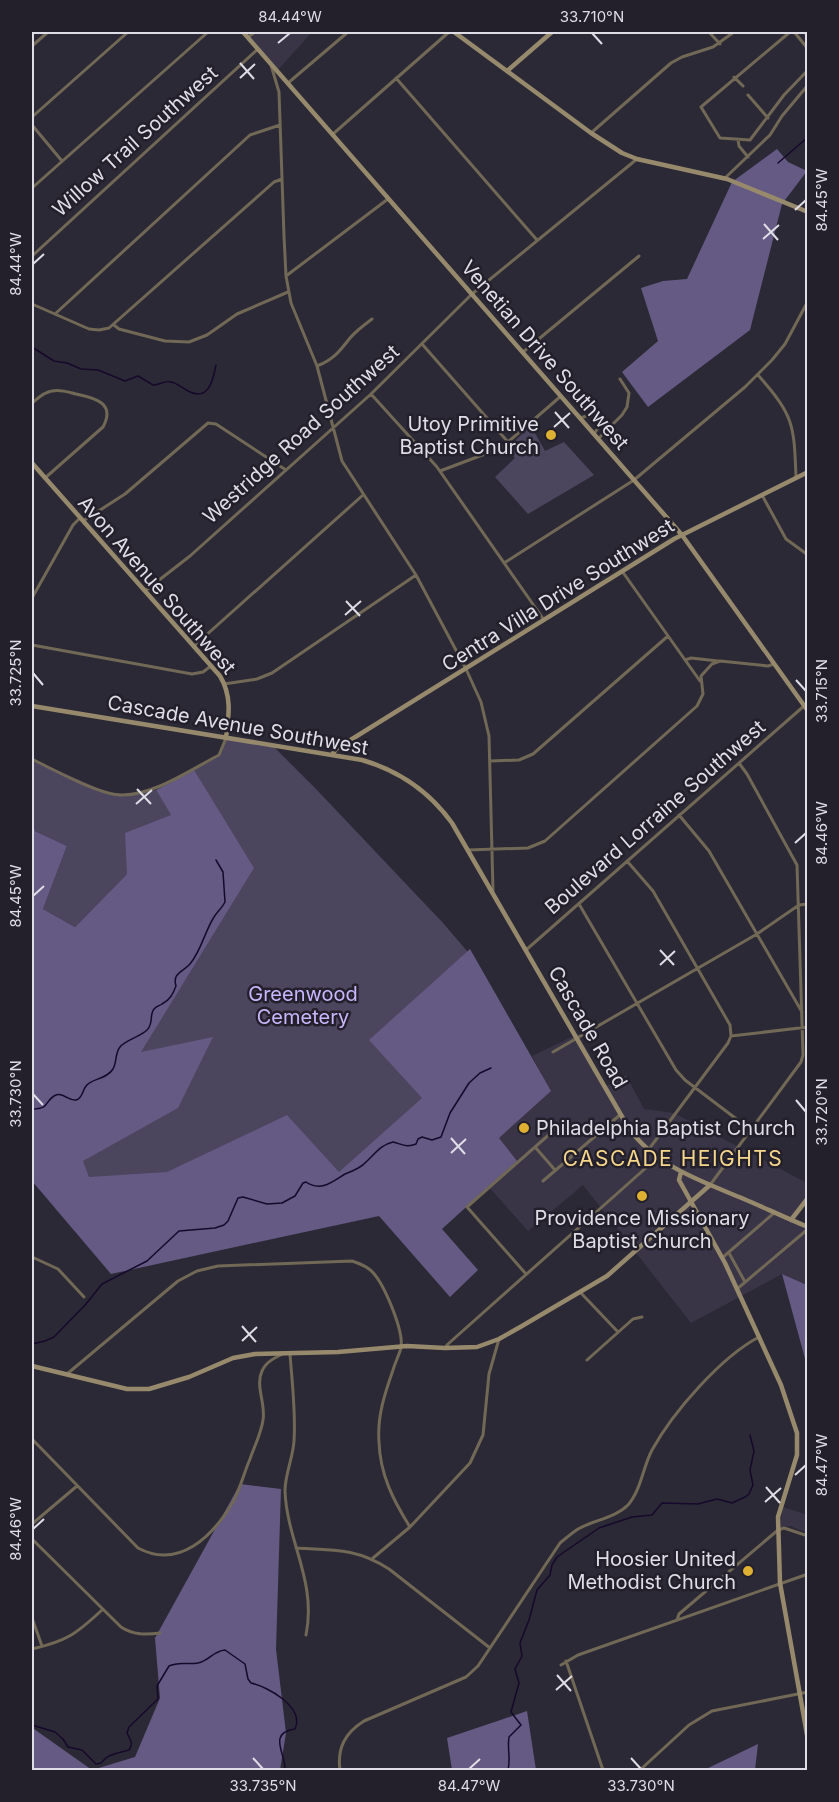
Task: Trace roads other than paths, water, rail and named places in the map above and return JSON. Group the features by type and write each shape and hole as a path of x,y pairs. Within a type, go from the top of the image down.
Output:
{"street":[{"path":"32,46 48,32"},
{"path":"32,117 128,32"},
{"path":"32,188 208,32"},
{"name":"Venetian Drive Southwest","path":"243,32 682,535 806,708"},
{"path":"248,37 255,32"},
{"path":"288,82 348,32"},
{"path":"333,134 449,32"},
{"path":"454,32 612,148 637,159 725,178 807,212"},
{"path":"507,71 552,32"},
{"path":"709,32 720,44"},
{"path":"591,133 671,63 720,44 734,32"},
{"path":"807,49 795,33 790,32 701,106 720,138 750,140 807,70"},
{"path":"804,32 807,36"},
{"name":"Willow Trail Southwest","path":"32,256 258,49"},
{"path":"270,62 279,92 286,276 294,313 317,366 342,461 416,575 466,669 485,713 489,736 493,893"},
{"path":"734,77 743,87"},
{"path":"396,78 537,240"},
{"path":"725,178 770,135 782,116 807,86"},
{"path":"748,95 768,118"},
{"path":"32,125 62,161"},
{"path":"54,314 250,135 280,125"},
{"path":"738,140 739,147 748,156"},
{"name":"Westridge Road Southwest","path":"146,591 190,556 371,394 472,294 637,159"},
{"path":"32,304 93,330 104,330 114,325 274,182 282,179"},
{"path":"286,276 389,198"},
{"path":"523,352 639,256"},
{"path":"114,325 119,329 165,341 189,342 207,335 237,314 289,292"},
{"path":"504,563 634,480 758,375 785,344 807,301"},
{"path":"317,366 327,363 340,353 351,337 372,319"},
{"path":"422,344 508,442"},
{"path":"758,375 781,402 790,419 795,439 796,477"},
{"path":"596,437 627,407 629,393 620,379"},
{"path":"32,403 45,393 62,390 97,399 105,408 107,415 103,427 45,478"},
{"path":"371,394 440,471 544,620"},
{"path":"440,471 448,466 494,452 561,396"},
{"path":"580,418 590,415 598,420 596,437"},
{"path":"32,598 73,525 125,494 208,423 216,424 286,470"},
{"name":"Avon Avenue Southwest","path":"32,464 212,666 224,684 230,705 226,738"},
{"name":"Centra Villa Drive Southwest","path":"332,756 336,749 682,535 807,472"},
{"path":"194,646 363,495"},
{"path":"762,495 786,539 807,555"},
{"path":"470,853 528,848 544,841 697,706 703,694 700,681 622,572"},
{"path":"224,684 257,679 272,673 416,575"},
{"path":"490,761 519,760 532,754 668,636"},
{"path":"32,645 192,674 203,672 212,666"},
{"path":"685,660 691,658 768,666 774,664"},
{"path":"700,681 706,669 720,661"},
{"name":"Cascade Avenue Southwest","path":"32,706 378,765 414,783 443,810 470,853"},
{"name":"Boulevard Lorraine Southwest","path":"526,950 738,763 806,708"},
{"path":"32,759 111,794 130,795 167,782 219,755 226,738"},
{"path":"32,1366 127,1389 149,1389 189,1377 233,1358 255,1354 338,1352 401,1347 477,1347 499,1339 607,1276 625,1262 710,1185 801,1062 803,1055 805,1027 802,1012 799,873 795,858 747,774 738,763"},
{"path":"679,815 709,850 802,1012"},
{"name":"Cascade Road","path":"470,853 634,1135 657,1158 681,1172 807,1228"},
{"path":"627,861 653,891 730,1025 731,1036 648,1150"},
{"path":"579,904 676,1070 695,1088 751,1130"},
{"path":"553,1052 758,934 800,905 807,904"},
{"path":"731,1036 805,1027"},
{"path":"543,1181 621,1114"},
{"path":"526,1274 467,1207 560,1125"},
{"path":"535,1147 555,1170"},
{"path":"445,1348 657,1158"},
{"path":"681,1172 679,1180 722,1258 781,1385 798,1440 797,1455 780,1506 778,1530 780,1583 807,1740"},
{"path":"791,1220 807,1198"},
{"path":"722,1258 774,1213"},
{"path":"737,1289 807,1228"},
{"path":"729,1253 745,1282"},
{"path":"32,1257 58,1269 84,1297"},
{"path":"66,1375 178,1281 196,1271 218,1266 352,1261 361,1264 375,1274 387,1294 396,1320 401,1347 384,1396 379,1442 382,1466 389,1490 410,1527"},
{"path":"580,1292 618,1332"},
{"path":"587,1360 633,1319 642,1317"},
{"path":"340,1770 341,1747 355,1727 466,1677 478,1666 560,1543 578,1529 616,1514 627,1506 635,1494 652,1450 682,1408 718,1369 759,1336"},
{"path":"373,1558 410,1527 467,1467 476,1452 483,1435 489,1374 499,1339"},
{"path":"32,1439 138,1548 156,1555 180,1554 189,1550 210,1532 234,1499 262,1426 264,1411 260,1383 261,1372 268,1362 283,1354"},
{"path":"291,1354 294,1441 285,1490 296,1548 307,1583 309,1610 306,1635"},
{"path":"32,1524 77,1486"},
{"path":"676,1620 679,1614 778,1530 784,1528 807,1536"},
{"path":"32,1539 102,1610 127,1631 144,1634 160,1633"},
{"path":"296,1548 346,1551 373,1558 490,1648"},
{"path":"561,1665 566,1661 676,1620 807,1574"},
{"path":"32,1648 72,1636 102,1610"},
{"path":"32,1618 42,1646"},
{"path":"566,1661 603,1770"},
{"path":"640,1770 703,1715 723,1707 807,1692"}],"waterway":[{"path":"778,163 808,137"},
{"path":"32,347 54,361 81,369 98,370 125,381 138,376 153,385 171,382 195,394 205,392 208,388 216,365"},
{"path":"806,608 808,615"},
{"path":"32,1109 44,1106 57,1095 73,1100 78,1099 89,1083 110,1073 120,1047 149,1027 153,1011 171,996 176,986 177,975 194,959 215,915 225,902 223,872 216,860"},
{"path":"32,1344 54,1337 102,1284 147,1261 179,1231 224,1225 238,1198 243,1197 267,1204 282,1203 295,1196 303,1183 322,1186 362,1166 388,1143 409,1146 416,1144 422,1137 432,1140 441,1137 450,1113 469,1083 480,1073 491,1068"},
{"path":"508,1770 509,1737 521,1725 511,1712 519,1683 515,1669 522,1656 520,1643 537,1590 550,1575 557,1557 599,1528 632,1517 652,1515 662,1503 698,1504 717,1499 732,1503 745,1497 753,1485 750,1470 754,1451 750,1435"},
{"path":"32,1725 55,1732 68,1747 82,1750 96,1764 101,1763 107,1757 129,1750 131,1743 127,1733 129,1727 158,1699 157,1686 169,1666 202,1662 217,1652 225,1650 245,1664 251,1683 283,1699 295,1713 297,1721 295,1729 287,1731 280,1740 285,1770"}],"place":[{"name":"Utoy Primitive Baptist Church","path":"551,435"},
{"name":"Philadelphia Baptist Church","path":"524,1128"},
{"name":"Providence Missionary Baptist Church","path":"642,1196"},
{"name":"Hoosier United Methodist Church","path":"748,1571"}],"district":[{"name":"CASCADE HEIGHTS","path":"673,1159"}],"park label":[{"name":"Greenwood Cemetery","path":"303,1006"}]}
